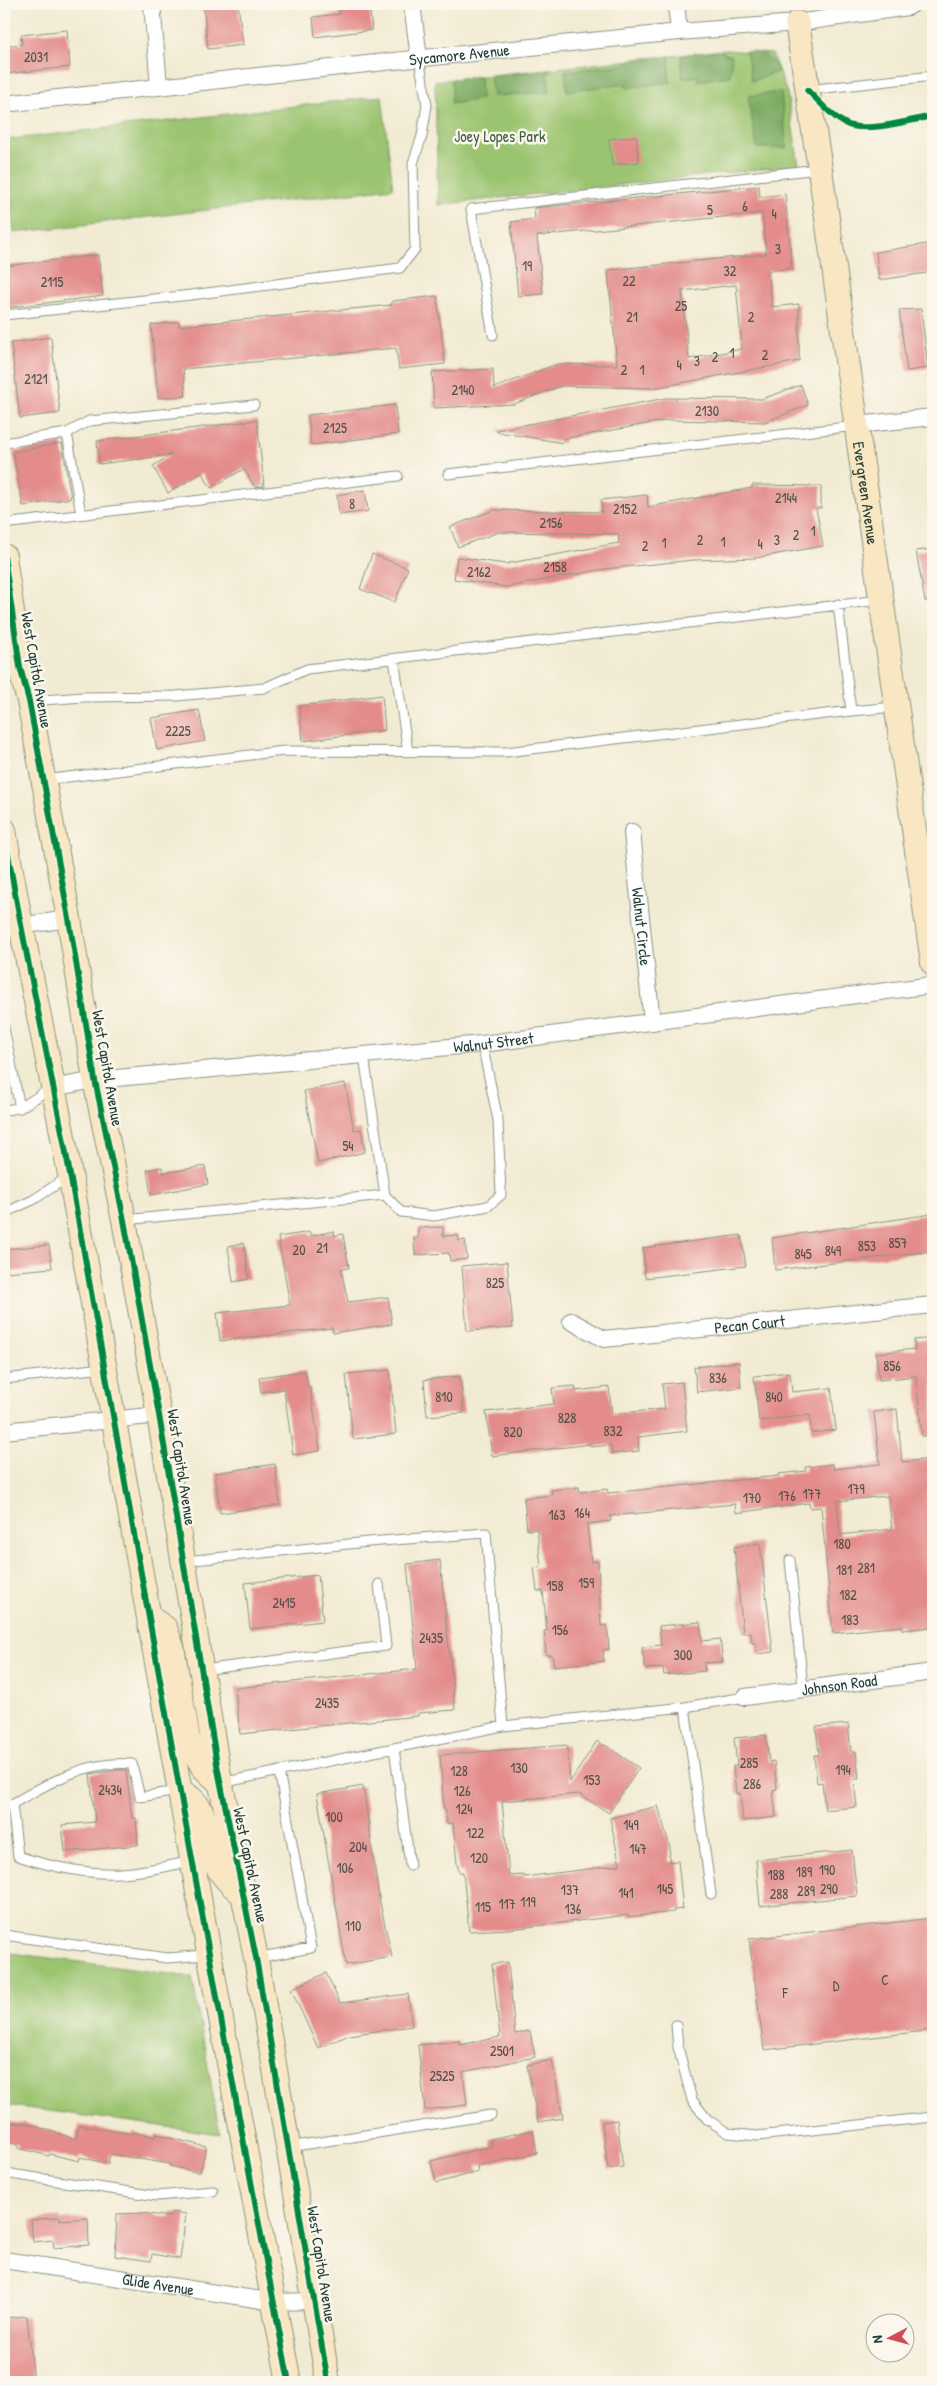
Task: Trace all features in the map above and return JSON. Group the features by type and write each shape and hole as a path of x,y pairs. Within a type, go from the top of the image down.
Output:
{"main road":[{"name":"Evergreen Avenue","path":"797,23 820,168 933,963"},
{"name":"West Capitol Avenue","path":"4,556 12,669 29,701 69,919 95,1080 124,1220 159,1415 220,1783 256,1958 328,2382"},
{"path":"4,830 12,928 52,1088 70,1175 180,1791 289,2382"},
{"path":"149,1617 165,1628 172,1647 188,1739 203,1767 220,1783"},
{"path":"180,1791 192,1797 200,1806 214,1860 229,1883 244,1895"}],"street":[{"path":"152,4 158,86"},
{"path":"412,4 419,58"},
{"path":"676,4 679,32"},
{"name":"Sycamore Avenue","path":"4,104 419,58 679,32 797,23 908,7 913,4"},
{"path":"857,425 933,417"},
{"name":"Walnut Circle","path":"632,832 652,1022"},
{"path":"12,928 69,919"},
{"name":"Walnut Street","path":"52,1088 95,1080 482,1044 933,986"},
{"name":"Pecan Court","path":"571,1320 604,1339 933,1305"},
{"path":"4,1431 159,1415"},
{"name":"Johnson Road","path":"745,1697 803,1687 933,1672"},
{"name":"Glide Avenue","path":"4,2260 274,2302 313,2301"}],"lane":[{"path":"4,315 191,295 400,268 414,249 413,163 422,136 427,105 419,58"},
{"path":"807,90 933,76"},
{"path":"493,335 471,210 820,168"},
{"path":"4,443 66,433 89,421 254,405"},
{"path":"448,474 857,425"},
{"path":"66,433 80,514"},
{"path":"4,524 398,476"},
{"path":"29,701 84,697 176,696 264,688 307,669 882,599"},
{"path":"838,604 851,711"},
{"path":"394,659 408,752"},
{"path":"43,780 284,751 506,752 897,706"},
{"path":"4,1028 20,1108"},
{"path":"364,1056 385,1195 401,1212 434,1216 488,1206 501,1195 498,1120 482,1044"},
{"path":"4,1110 20,1108 52,1088"},
{"path":"4,1213 33,1200 70,1175"},
{"path":"124,1220 385,1195"},
{"path":"4,1379 104,1368"},
{"path":"183,1561 368,1542 486,1533 503,1726"},
{"path":"790,1560 803,1687"},
{"path":"201,1670 386,1646 379,1584"},
{"path":"220,1783 503,1726 685,1707 745,1697"},
{"path":"685,1707 711,1894"},
{"path":"394,1748 410,1865"},
{"path":"180,1791 140,1798 132,1764 118,1763 68,1773 12,1804 18,1856 42,1864 87,1871 130,1873 193,1861"},
{"path":"256,1958 310,1948 279,1771"},
{"path":"4,1935 167,1958 210,1954"},
{"path":"676,2025 678,2047 692,2100 707,2119 728,2133 756,2136 933,2117"},
{"path":"288,2147 491,2115"},
{"path":"4,2173 157,2196 213,2191"}],"green space":[{"path":"723,50 722,53 732,56 730,76 697,81 699,76 683,78 681,57 688,54"},
{"name":"Joey Lopes Park","path":"727,50 772,54 787,93 799,165 438,205 435,81"},
{"path":"746,51 766,56 779,71 752,81"},
{"path":"670,56 669,77 671,82 627,88 626,84 567,91 565,71 622,65 633,59"},
{"path":"548,69 550,72 547,72 550,92 493,96 490,77"},
{"path":"480,76 481,99 451,104 452,79"},
{"path":"781,92 787,148 757,148 748,96"},
{"path":"382,96 393,188 14,233 5,140"},
{"path":"4,1952 192,1977 220,2134 4,2105"}],"building":[{"path":"203,4 238,4 243,45 208,49"},
{"path":"339,4 369,4 372,30 315,37 313,17 340,14"},
{"path":"67,30 70,67 4,74 4,46 22,44 21,35"},
{"path":"636,136 639,162 612,165 609,139"},
{"path":"759,186 760,197 785,194 792,268 768,271 772,307 799,304 799,361 654,388 561,386 514,404 434,408 432,372 493,369 494,388 557,364 617,365 608,270 766,254 762,213 537,236 543,294 518,296 511,222 535,219 534,208","holes":["736,285 742,349 689,359 682,291"]},
{"path":"933,243 933,272 879,280 876,252"},
{"path":"98,255 103,296 4,308 4,266"},
{"path":"437,296 445,364 399,369 396,348 183,369 186,396 158,398 151,325 179,322 179,326 392,305 392,301"},
{"path":"921,309 928,368 907,371 899,310"},
{"path":"51,337 60,413 20,418 11,343"},
{"path":"801,385 808,405 765,422 669,420 564,439 564,443 497,432 497,430 666,398 762,399"},
{"path":"395,405 398,434 311,445 308,415"},
{"path":"257,420 264,486 255,487 244,469 211,488 202,473 168,493 153,466 171,455 99,464 97,441"},
{"path":"62,443 71,498 23,506 13,452"},
{"path":"752,485 821,486 821,508 816,508 823,546 755,558 693,560 605,569 506,587 454,579 457,557 505,564 619,543 618,534 499,532 458,547 450,527 494,510 602,512 601,500 647,495 648,507 752,488"},
{"path":"365,490 368,511 339,515 337,495"},
{"path":"933,549 933,601 925,601 916,551"},
{"path":"372,554 408,568 395,602 360,589"},
{"path":"382,695 385,730 303,741 299,706"},
{"path":"199,710 205,741 157,750 151,718"},
{"path":"345,1083 354,1130 361,1129 365,1152 318,1163 304,1091"},
{"path":"205,1166 208,1184 151,1195 147,1170 162,1167 163,1173"},
{"path":"932,1214 933,1251 775,1270 772,1238"},
{"path":"443,1227 443,1236 458,1235 459,1241 465,1240 467,1259 450,1261 449,1253 415,1255 414,1238 418,1238 418,1228"},
{"path":"334,1231 335,1236 343,1234 349,1268 341,1269 348,1302 388,1297 392,1324 333,1333 332,1328 220,1341 217,1313 290,1305 278,1237 310,1232 310,1236"},
{"path":"741,1235 746,1266 645,1278 643,1248"},
{"path":"244,1243 249,1279 233,1282 228,1246"},
{"path":"49,1245 52,1268 6,1272 4,1249"},
{"path":"507,1262 513,1328 467,1331 462,1266"},
{"path":"933,1338 933,1436 922,1436 916,1376 879,1380 876,1353 915,1349 914,1340"},
{"path":"739,1362 741,1387 697,1392 694,1367"},
{"path":"390,1370 396,1434 353,1439 346,1374"},
{"path":"305,1371 308,1387 310,1387 320,1451 293,1455 284,1389 261,1392 259,1377"},
{"path":"790,1372 792,1392 831,1388 836,1430 811,1433 810,1415 759,1421 754,1376"},
{"path":"460,1376 464,1413 427,1416 424,1380"},
{"path":"682,1382 687,1431 638,1437 639,1451 612,1454 611,1445 591,1447 591,1444 492,1456 486,1412 554,1404 552,1388 575,1386 576,1391 609,1387 612,1414 665,1409 662,1384"},
{"path":"897,1409 902,1462 933,1459 933,1627 902,1630 902,1626 833,1633 821,1507 810,1508 809,1503 736,1513 735,1504 610,1516 611,1521 587,1524 591,1562 598,1561 601,1626 607,1625 609,1649 603,1650 604,1661 554,1666 552,1655 546,1655 544,1631 547,1631 543,1591 537,1591 534,1568 541,1567 537,1529 527,1530 524,1498 552,1495 551,1490 579,1487 580,1492 607,1489 608,1493 779,1476 778,1474 806,1471 805,1467 833,1464 834,1469 880,1464 874,1412","holes":["888,1496 892,1529 840,1535 837,1501"]},
{"path":"275,1464 280,1505 220,1513 215,1473"},
{"path":"760,1543 773,1652 757,1654 756,1643 752,1643 751,1632 743,1633 734,1547"},
{"path":"440,1560 455,1710 418,1713 418,1716 240,1734 235,1688 417,1669 407,1564"},
{"path":"318,1575 323,1621 250,1629 245,1583"},
{"path":"700,1622 702,1641 720,1639 723,1662 704,1663 705,1671 664,1675 663,1668 645,1669 642,1647 661,1645 659,1626"},
{"path":"848,1724 851,1752 856,1751 859,1779 854,1779 857,1807 825,1810 822,1782 817,1783 814,1755 819,1755 816,1727"},
{"path":"766,1735 769,1762 774,1761 777,1789 773,1790 776,1817 743,1821 740,1793 736,1794 733,1766 737,1766 734,1738"},
{"path":"597,1741 639,1768 609,1813 579,1794 502,1801 509,1876 524,1875 524,1877 620,1865 610,1818 658,1806 670,1847 669,1862 678,1861 683,1909 674,1910 674,1912 628,1917 628,1915 510,1929 469,1931 463,1872 459,1872 457,1863 453,1823 447,1824 446,1810 444,1810 440,1755 567,1745 570,1782"},
{"path":"126,1770 132,1818 136,1818 138,1845 65,1852 62,1825 95,1822 90,1774"},
{"path":"363,1786 379,1898 392,1957 346,1965 317,1794"},
{"path":"852,1850 857,1896 760,1906 756,1860"},
{"path":"933,1918 933,2030 764,2050 749,1939"},
{"path":"508,1962 515,2034 530,2031 535,2057 463,2072 467,2105 425,2110 418,2045 459,2041 460,2045 500,2037 492,1964"},
{"path":"326,1973 340,2003 408,1994 412,2026 349,2035 318,2048 291,1989"},
{"path":"552,2060 563,2118 538,2122 527,2065"},
{"path":"617,2120 623,2167 608,2169 602,2122"},
{"path":"4,2121 22,2124 22,2122 76,2139 79,2125 133,2134 133,2132 155,2137 156,2134 206,2147 200,2172 169,2166 170,2164 110,2154 108,2164 80,2157 79,2161 18,2148 18,2144 4,2141"},
{"path":"533,2130 537,2153 477,2166 478,2172 436,2183 431,2161 492,2146 490,2139"},
{"path":"171,2212 186,2214 180,2259 152,2254 151,2261 115,2256 117,2214 143,2213 170,2217"},
{"path":"60,2217 60,2220 88,2218 89,2245 54,2248 53,2240 33,2242 31,2220"},
{"path":"27,2316 34,2382 4,2382 4,2318"}],"cycle path":[{"path":"807,90 840,121 852,126 881,126 933,116"},
{"path":"4,556 20,667 29,701 69,919 95,1080 124,1220 159,1415 218,1770 256,1958 328,2382"},
{"path":"4,830 71,1180 205,1932 289,2382"}]}
